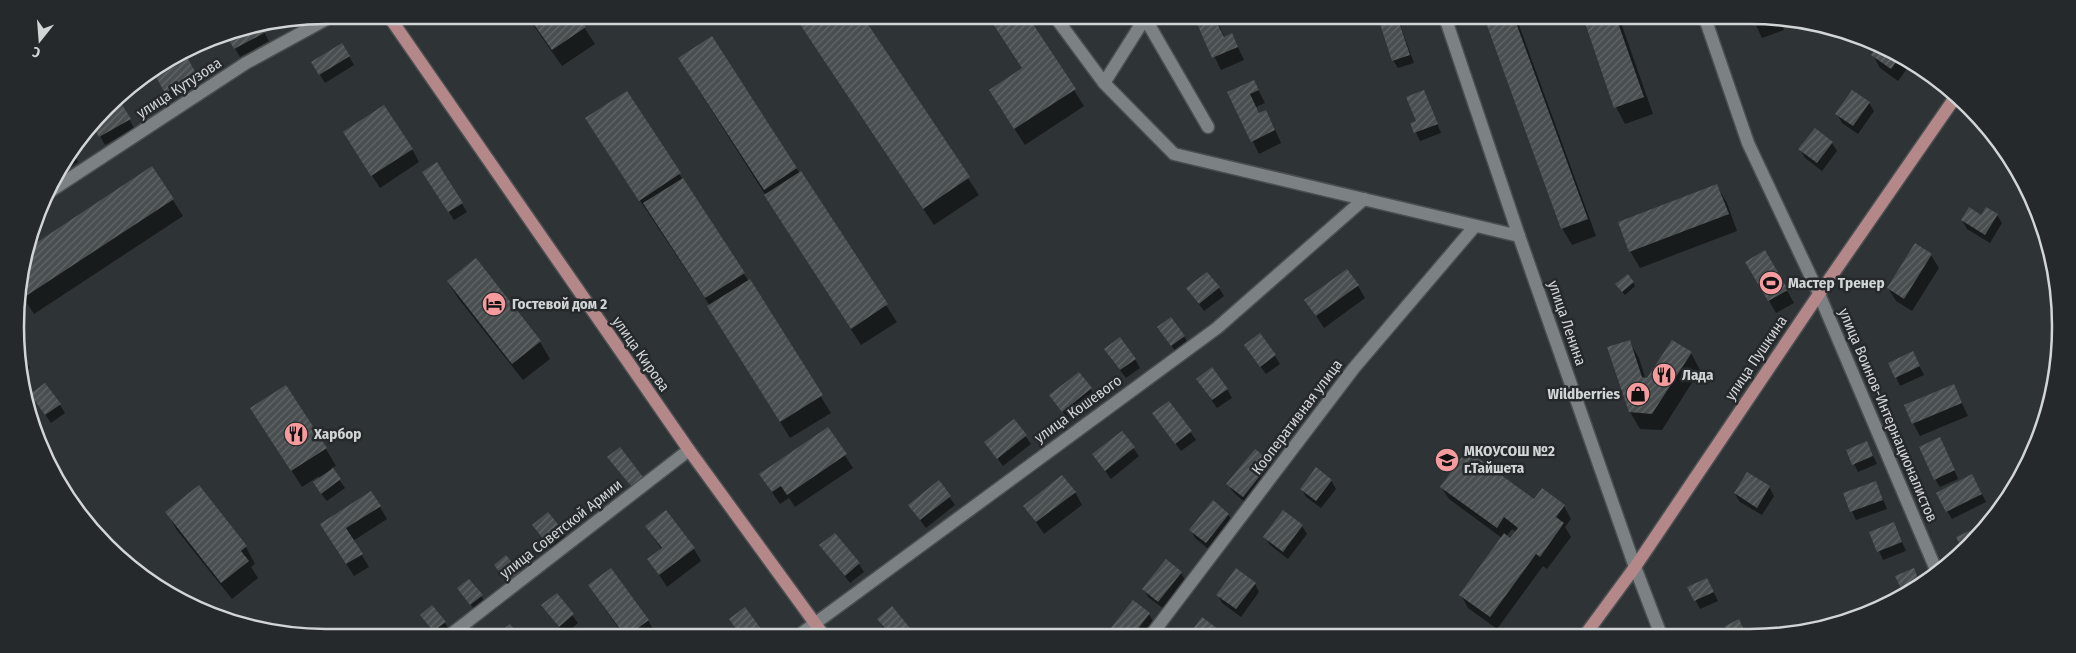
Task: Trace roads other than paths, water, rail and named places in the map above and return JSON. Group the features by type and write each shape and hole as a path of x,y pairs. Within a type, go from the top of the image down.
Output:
{"main road":[{"name":"улица Кирова","path":"394,24 689,450 818,628"},
{"name":"улица Пушкина","path":"1589,629 1635,566 1952,102"}],"street":[{"name":"улица Кутузова","path":"59,186 246,63 318,24"},
{"path":"1060,24 1104,83 1174,154 1519,236"},
{"path":"1104,83 1141,24"},
{"path":"1148,24 1208,127"},
{"name":"улица Ленина","path":"1447,24 1519,236 1659,629"},
{"name":"улица Воинов-Интернационалистов","path":"1707,24 1748,143 1819,294 1935,566"},
{"name":"улица Кошевого","path":"818,628 1217,328 1364,198"},
{"name":"Кооперативная улица","path":"1156,629 1354,368 1475,226"},
{"name":"улица Советской Армии","path":"458,629 689,450"}],"place":[{"name":"Мастер Тренер","path":"1771,283"},
{"name":"Гостевой дом 2","path":"494,304"},
{"name":"Лада","path":"1664,375"},
{"name":"Wildberries","path":"1638,394"},
{"name":"Харбор","path":"296,434"},
{"name":"МКОУСОШ №2 г.Тайшета","path":"1447,460"}]}
